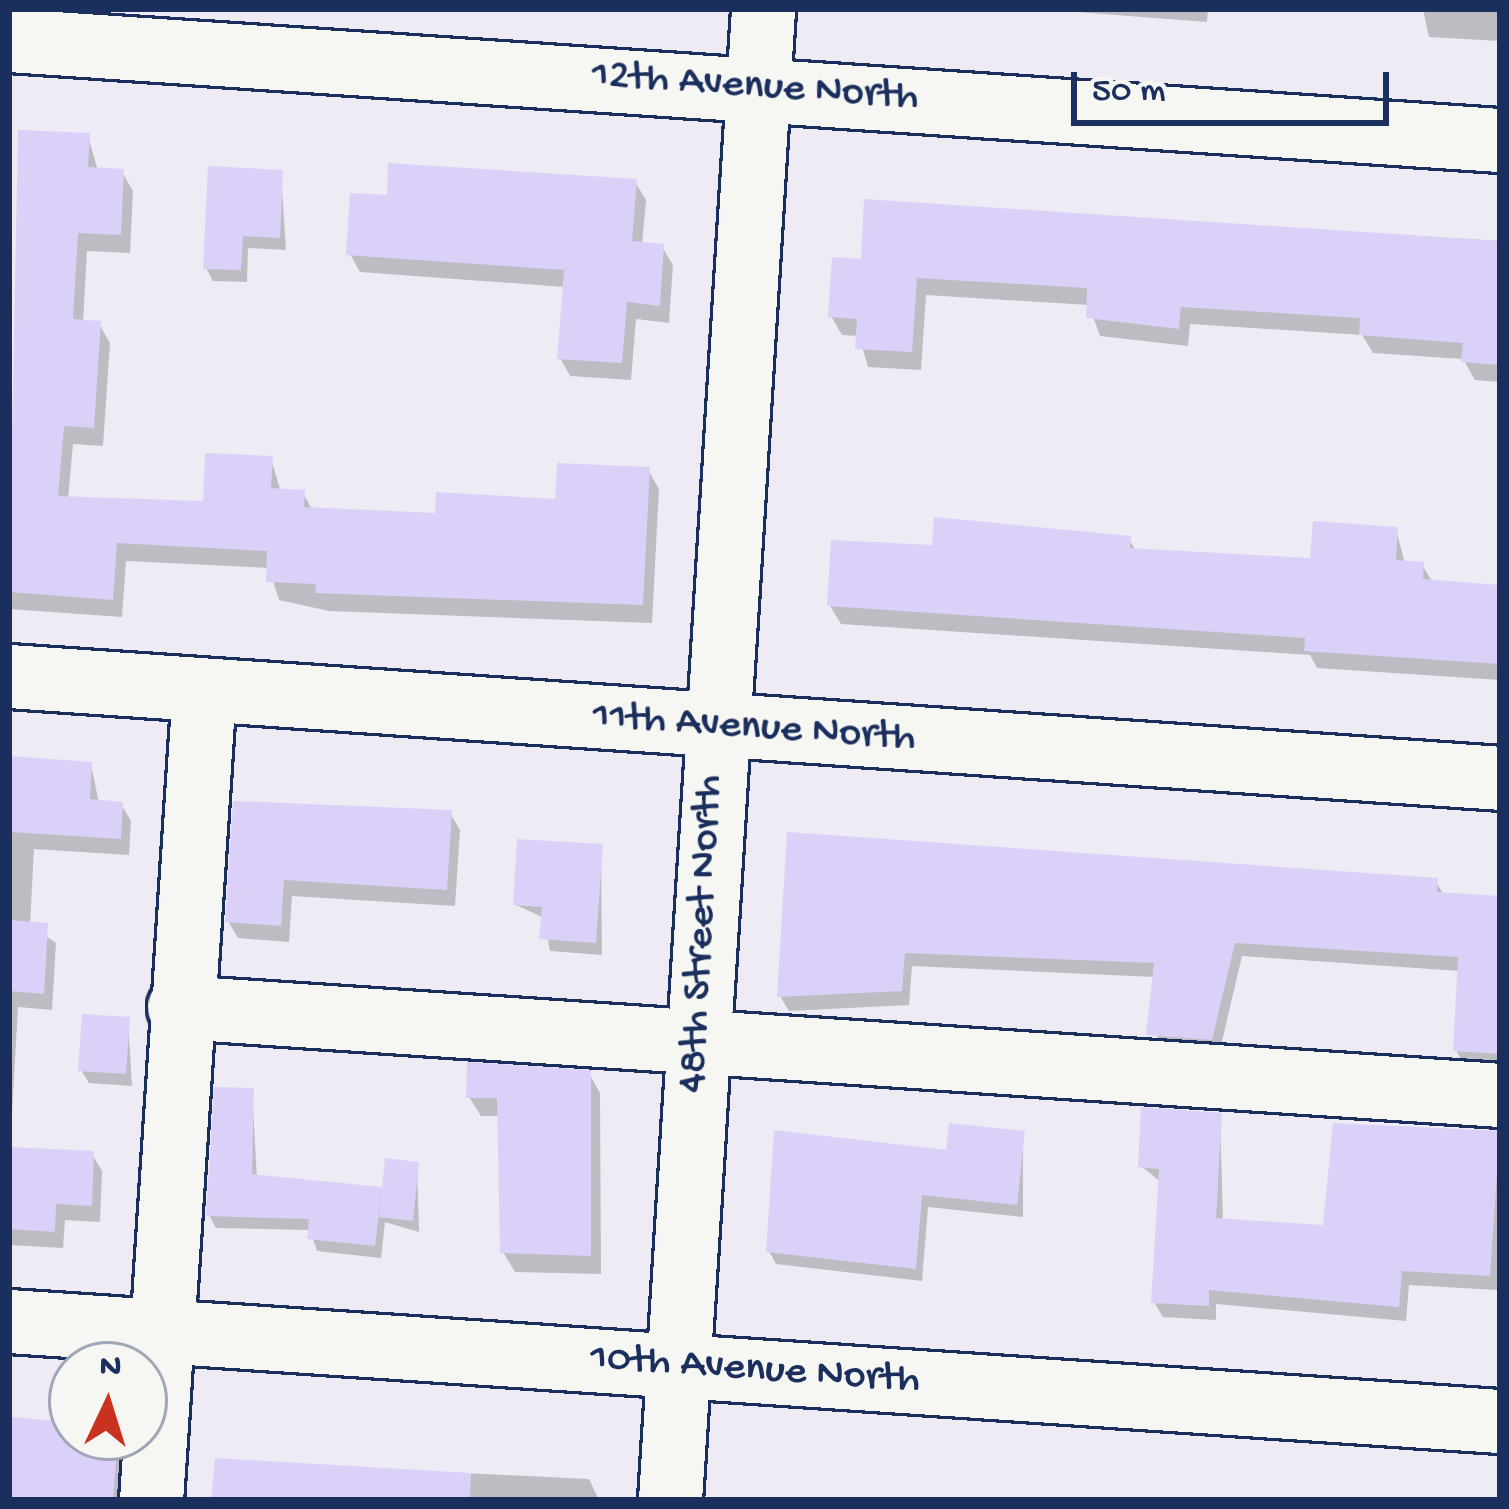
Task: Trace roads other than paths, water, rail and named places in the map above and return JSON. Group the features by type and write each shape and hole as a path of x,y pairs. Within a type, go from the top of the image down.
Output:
{"street":[{"name":"48th Street North","path":"670,1500 763,9"},
{"name":"12th Avenue North","path":"9,40 244,32 759,88 1500,140"},
{"name":"11th Avenue North","path":"9,676 715,728 1500,778"},
{"path":"151,1500 179,1007 204,690"},
{"path":"179,1007 1500,1095"},
{"name":"10th Avenue North","path":"9,1321 1500,1421"}]}
